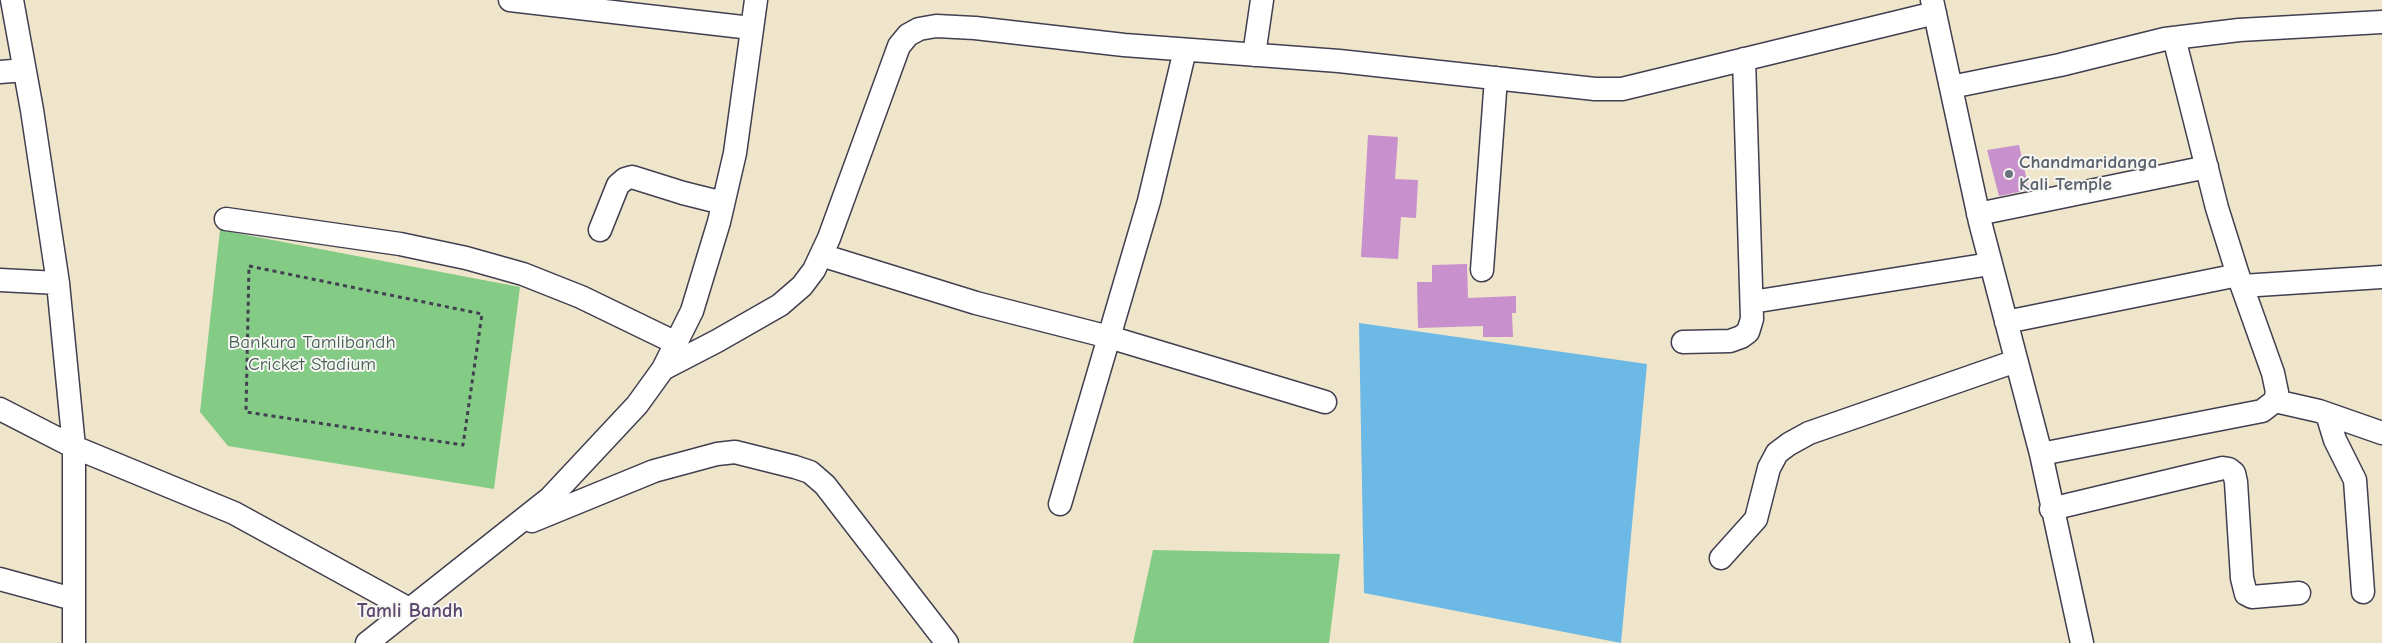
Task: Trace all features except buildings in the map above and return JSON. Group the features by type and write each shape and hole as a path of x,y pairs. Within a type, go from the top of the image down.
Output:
{"street":[{"path":"12,0 58,283 74,447 74,643"},
{"path":"1254,55 1262,0"},
{"path":"522,1 751,28"},
{"path":"367,643 550,498 637,405 663,369 692,311 723,203 734,153 751,28 751,2"},
{"path":"663,369 717,341 780,304 802,286 821,255 898,46 908,35 919,29 936,26 975,28 1124,46 1339,61 1595,89 1622,89 1744,59 1934,7 1978,214 2041,454 2082,643"},
{"path":"1951,87 2060,65 2174,38 2239,30 2382,22"},
{"path":"2041,454 2262,411 2275,401 2277,392 2273,373 2240,281 2207,167 2174,38"},
{"path":"1060,504 1148,200 1185,50"},
{"path":"1683,342 1730,341 1748,332 1752,319 1744,59"},
{"path":"0,72 24,70"},
{"path":"1482,270 1496,78"},
{"path":"1978,214 2207,167"},
{"path":"600,230 618,186 624,179 632,177 723,203"},
{"path":"226,219 400,244 485,263 523,274 581,297 676,343"},
{"path":"821,255 976,303 1109,337 1325,402"},
{"path":"1752,302 1990,264"},
{"path":"2006,322 2240,281 2382,277"},
{"path":"0,280 58,283"},
{"path":"1721,558 1756,518 1769,468 1777,453 1788,444 1809,433 2016,361"},
{"path":"2275,401 2327,414 2382,433"},
{"path":"0,409 74,447 234,513 409,609"},
{"path":"2327,414 2335,440 2355,480 2363,592"},
{"path":"508,531 654,471 698,458 735,452 794,467 810,472 825,485 947,643"},
{"path":"2052,509 2223,468 2229,469 2234,473 2236,482 2242,578 2246,594 2252,597 2299,593"},
{"path":"0,579 73,599"}],"path":[{"path":"249,266 482,314 463,445 246,412 249,266"}],"green space":[{"name":"Bankura Tamlibandh Cricket Stadium","path":"220,230 520,287 494,489 228,446 200,412"},
{"path":"1153,550 1340,554 1329,643 1133,643"}],"water":[{"path":"1359,323 1647,364 1621,643 1364,593"}],"place":[{"name":"Chandmaridanga Kali Temple","path":"2009,174"}],"district":[{"name":"Tamli Bandh","path":"410,611"}]}
